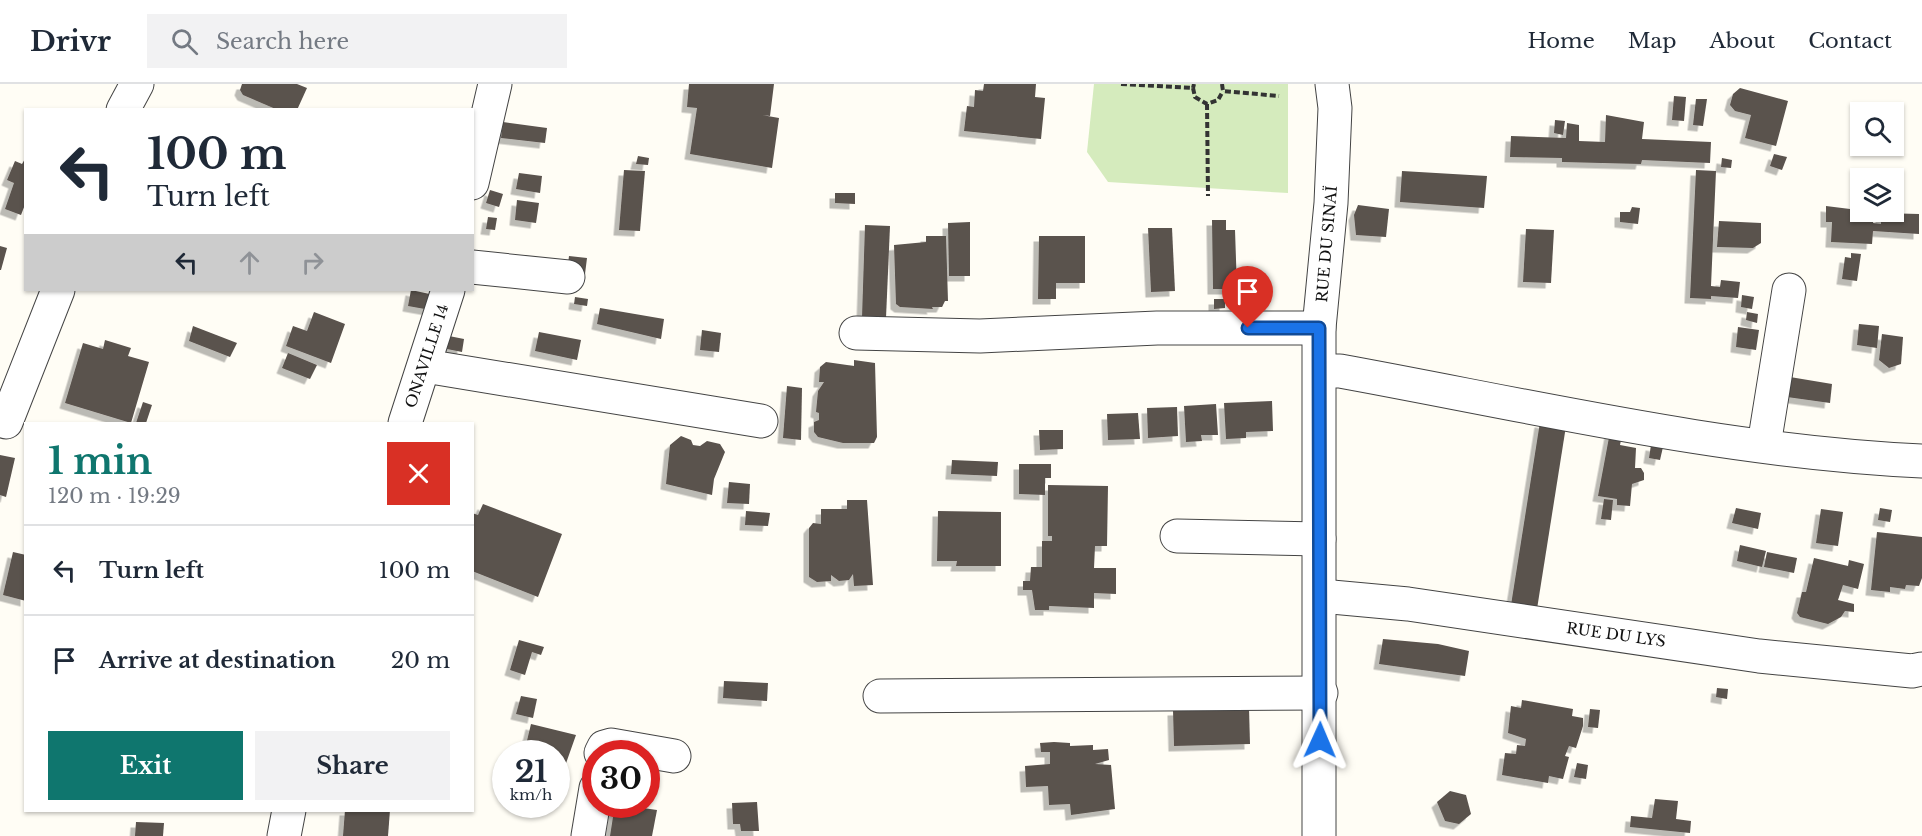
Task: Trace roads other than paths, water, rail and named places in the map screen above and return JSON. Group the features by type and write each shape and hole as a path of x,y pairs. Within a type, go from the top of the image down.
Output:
{"street":[{"path":"124,108 137,84"},
{"path":"474,174 495,84"},
{"name":"RUE DU SINAÏ","path":"1319,836 1321,596 1319,328 1332,203 1335,108 1332,84"},
{"path":"474,267 568,277"},
{"path":"1764,445 1789,290"},
{"path":"10,424 58,291"},
{"name":"ONAVILLE 14","path":"405,422 448,291"},
{"path":"856,333 980,336 1157,328 1319,328"},
{"path":"425,366 761,421"},
{"path":"1320,371 1340,371 1600,419 1764,445 1858,458 1922,461"},
{"path":"1177,536 1319,539"},
{"name":"RUE DU LYS","path":"1321,596 1408,604 1758,656 1917,670"},
{"path":"880,696 1321,693"},
{"path":"660,754 674,756"},
{"path":"284,836 289,812"},
{"path":"588,836 591,818"}]}
